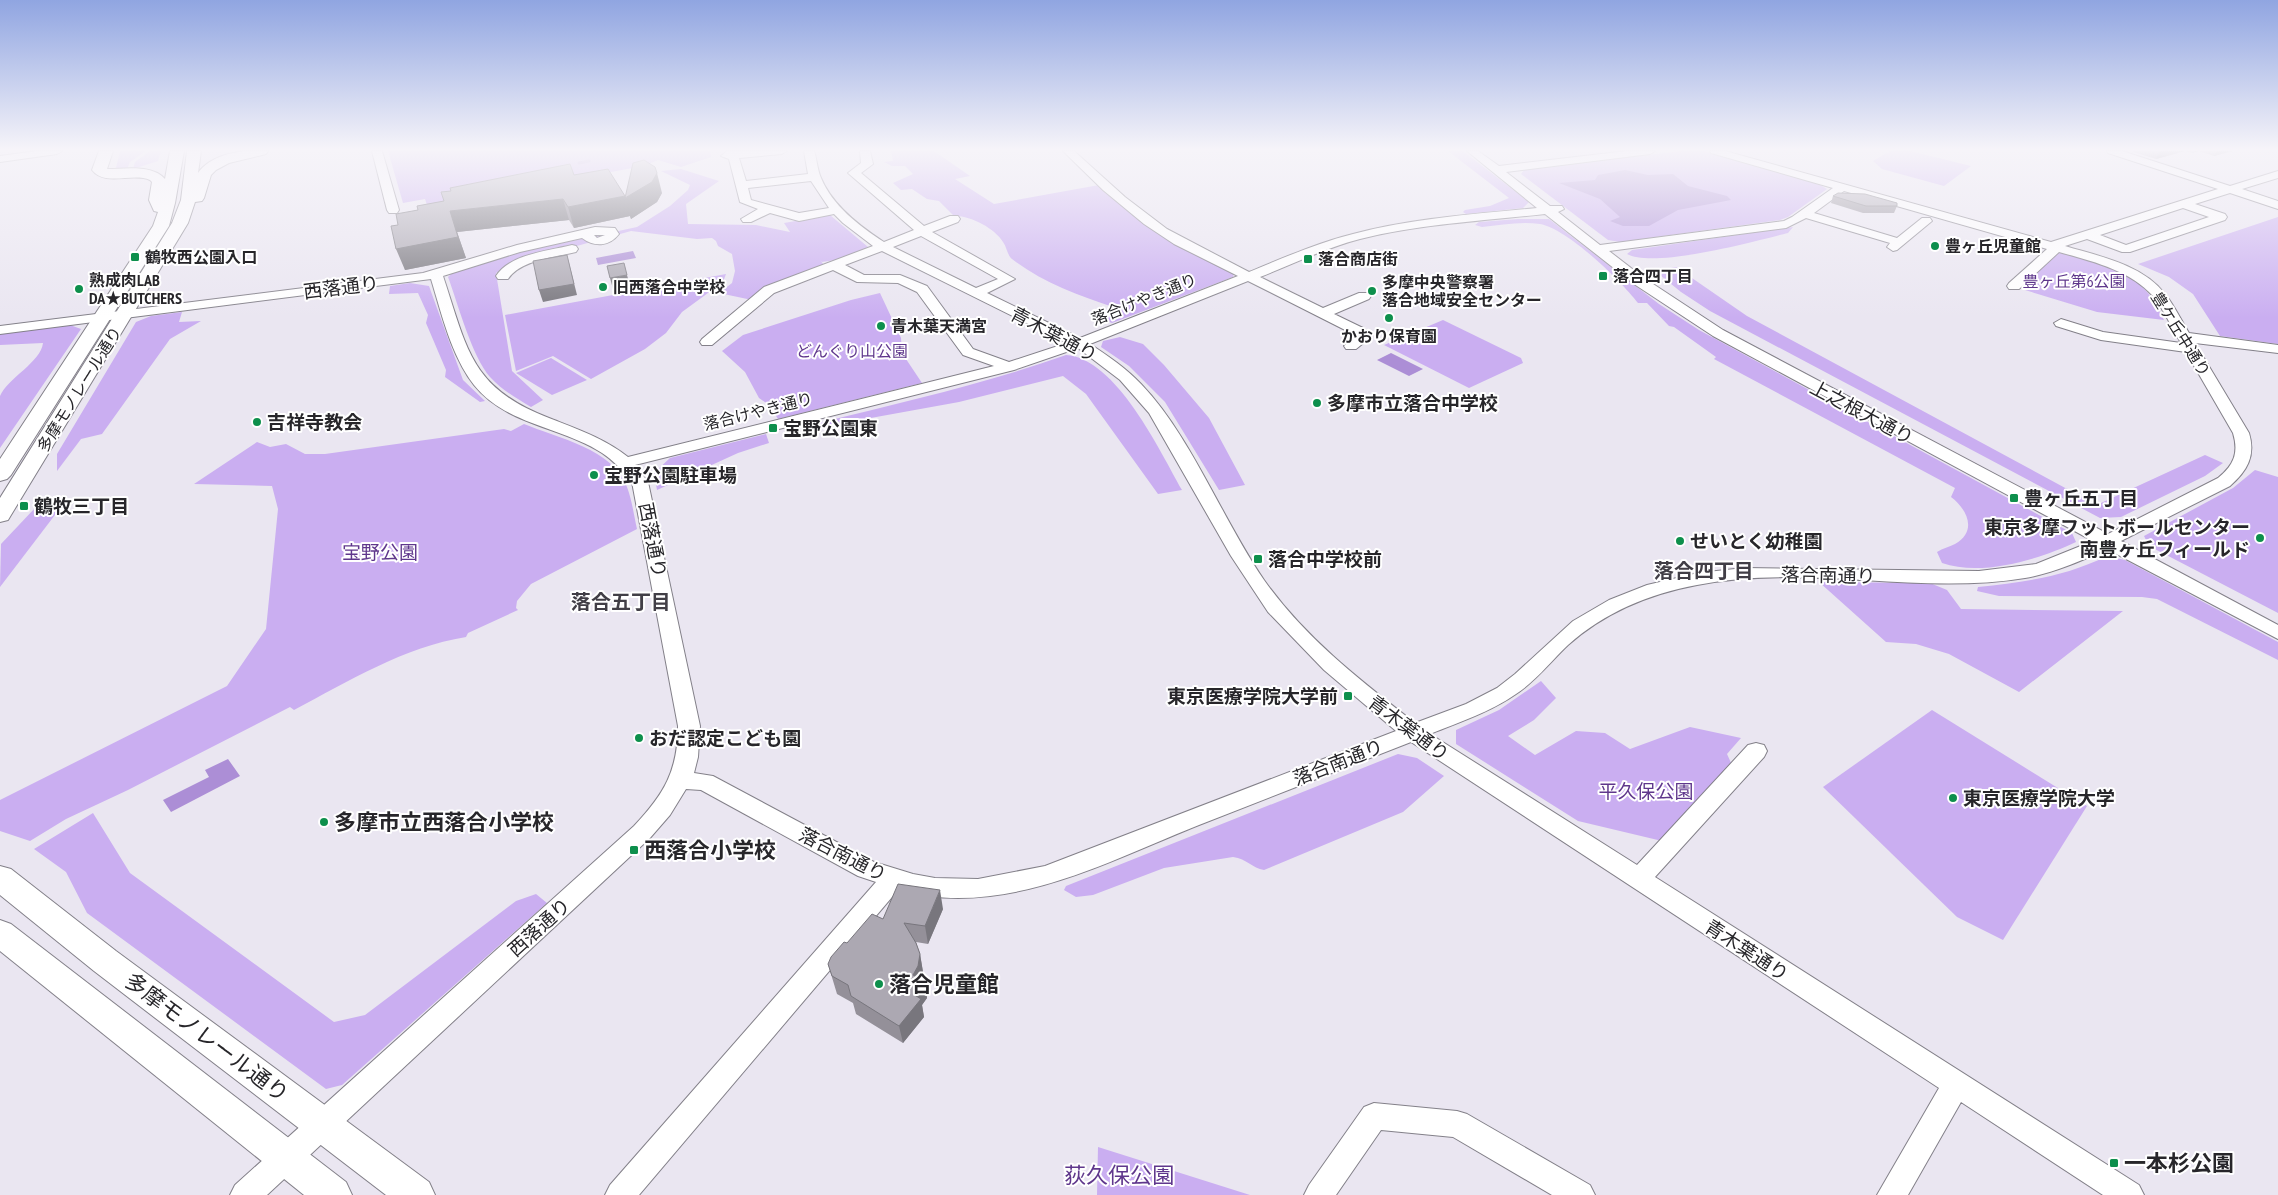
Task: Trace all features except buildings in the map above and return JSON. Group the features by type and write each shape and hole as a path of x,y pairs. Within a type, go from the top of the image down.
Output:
{"main road":[{"path":"159,207 164,219"},
{"name":"多摩モノレール通り","path":"0,474 103,317 164,219 166,207"},
{"name":"多摩モノレール通り","path":"0,515 125,314 183,216 185,207"},
{"path":"183,216 190,207"},
{"name":"多摩モノレール通り","path":"0,878 105,962 416,1195"},
{"path":"0,933 332,1195"}],"street":[{"path":"761,207 799,218 837,210"},
{"name":"青木葉通り","path":"834,207 863,233 882,246 925,269 1080,343 1116,369 1150,404 1162,420 1248,570 1276,608 1299,634 1349,682 1413,733 1638,880 2129,1195"},
{"path":"893,207 922,231 1008,279 975,293"},
{"path":"1129,207 1178,241 1360,332 1364,337 1351,346"},
{"name":"上之根大通り","path":"1549,207 1683,312 1755,355 2111,539 2278,622"},
{"path":"1603,249 1774,226 1796,220 1815,207"},
{"name":"豊ケ丘中通り","path":"1912,207 2116,266 2148,284 2160,296 2241,434 2245,450 2240,468 2224,482 2111,539"},
{"path":"2014,286 2054,250 2052,246 2179,207"},
{"path":"2089,235 2126,249 2221,217 2190,207"},
{"path":"747,219 768,209"},
{"name":"落合けやき通り","path":"626,462 1009,367 1080,343 1340,241 1383,230 1553,210"},
{"path":"1805,214 1895,245 1926,221"},
{"path":"707,342 769,290 954,219"},
{"path":"436,275 497,255 590,238 514,265 505,271 503,276"},
{"path":"834,265 862,279 900,279 925,269"},
{"name":"西落通り","path":"0,330 436,275 469,366 480,384 500,401 522,414 600,445 626,462 634,470 643,491 689,726 690,743 681,780 658,815 627,847 244,1195"},
{"path":"900,279 922,289 968,352 1009,367"},
{"path":"1324,314 1364,296"},
{"path":"2070,324 2116,341 2188,343 2278,349"},
{"name":"上之根大通り","path":"2111,539 2278,633"},
{"name":"落合南通り","path":"681,780 705,782 866,868 892,879 933,888 970,891 1009,886 1040,877 1473,710 1509,690 1531,672 1574,630 1620,602 1654,589 1701,579 1746,575 2001,575 2050,566 2070,560 2111,539"},
{"path":"1638,880 1756,751"},
{"path":"620,1195 892,879"},
{"path":"1892,1195 1956,1084"},
{"path":"1320,1195 1374,1116 1457,1124 1580,1195"}],"green space":[{"path":"669,207 686,207 688,224 756,225 790,232 784,223 830,215 868,247 842,259 822,262 820,260 825,266 752,300 719,293 732,283 735,271 732,254 718,246 712,238 697,239 631,231 508,265 496,273 512,371 543,400 531,407 499,386 483,368 477,357 448,277 453,272 497,257 637,227"},
{"path":"945,207 1132,207 1234,273 1233,277 1112,323 1093,316 1113,307 1060,287 1035,274 1010,257 999,237 988,227 974,220 954,216"},
{"path":"1485,207 1524,207 1466,214 1463,212"},
{"path":"1564,207 1802,207 1788,217 1780,220 1620,242 1608,240"},
{"path":"2278,217 2278,344 2220,336 2193,294 2169,277 2138,264"},
{"path":"1549,219 1659,304 1699,330 2072,533 2076,542 2028,560 1992,567 1958,567 1942,563 1937,552 1962,539 1968,527 1968,520 1962,508 1951,497 1955,488 1714,359 1716,357 1674,327 1669,326 1647,303 1638,303 1606,269 1565,235 1552,228 1533,223 1482,227 1475,225 1479,222"},
{"path":"1793,227 1788,233 1706,252 1659,258 1640,258 1627,254 1632,250"},
{"name":"豊ヶ丘第6公園","path":"2059,252 2107,266 2130,277 2148,293 2164,320 2097,312 2025,290 2022,287"},
{"path":"1676,267 1747,316 2093,503 2101,503 2205,455 2223,463 2205,476 2121,517 2100,518 1710,311 1681,292 1655,271"},
{"path":"726,274 723,282 682,312 666,333 645,349 591,379 553,356 516,371 505,315"},
{"path":"410,283 429,286 463,380 485,401 480,402 445,377 446,370 426,323 428,315 418,293 389,294 390,286"},
{"name":"どんぐり山公園","path":"880,293 901,338 902,353 922,383 778,419 769,405 759,398 745,372 722,351 743,335 851,300"},
{"path":"182,312 179,322 201,321 170,339 102,434 81,439 57,471 57,454 136,322 151,316"},
{"path":"1443,320 1521,358 1523,363 1469,388 1384,345"},
{"path":"70,325 81,329 0,448 0,396 4,389 37,357 43,343 0,345 0,334"},
{"path":"1120,337 1143,344 1164,365 1209,418 1245,485 1219,490 1165,402 1129,366 1101,347 1103,341"},
{"path":"1066,355 1084,360 1102,372 1119,389 1149,431 1182,490 1158,494 1086,394 1063,376 959,402 821,427 819,423 974,384"},
{"path":"551,358 587,380 552,395 516,373"},
{"name":"宝野公園","path":"524,424 583,446 610,463 620,474 627,487 637,529 531,584 517,601 516,608 518,610 468,633 466,637 421,649 377,666 294,710 290,707 128,790 66,819 30,841 0,831 0,800 227,686 266,629 278,509 272,486 194,484 257,442 270,447 286,444 305,454 325,454 504,429 511,431"},
{"path":"766,434 769,443 738,453 657,490 654,473 670,458"},
{"path":"2255,470 2278,477 2278,613 2149,546 2144,536 2233,488"},
{"path":"61,507 0,587 1,544 35,508"},
{"path":"2107,556 2125,560 2278,642 2278,660 2157,599 2142,597 1999,596 1977,591 1978,587 2028,581 2060,574"},
{"path":"1819,582 1930,583 1947,590 1961,609 2123,611 2019,692 1949,654 1916,644 1886,642"},
{"name":"平久保公園","path":"1541,681 1556,698 1534,720 1508,736 1535,755 1576,731 1605,733 1630,749 1690,727 1741,738 1727,754 1732,765 1662,841 1578,821 1456,744 1456,730 1499,710"},
{"path":"1932,710 2087,806 2003,940 1957,917 1823,787"},
{"path":"1398,754 1417,758 1444,776 1403,812 1264,870 1233,857 1164,868 1093,895 1076,897 1064,890 1066,886"},
{"path":"93,813 130,873 334,1022 365,1015 516,901 536,894 547,903 342,1085 326,1089 87,913 66,872 34,849"},
{"name":"荻久保公園","path":"1098,1147 1250,1195 1097,1195"}],"shaded area":[{"path":"1609,207 1695,207 1678,210 1649,226 1623,226 1610,221 1620,217"},
{"path":"633,251 636,258 598,265 596,258"},
{"path":"1391,353 1423,369 1409,376 1377,360"},
{"path":"228,759 240,776 171,812 163,800 209,777 205,770"}],"place":[{"name":"豊ヶ丘児童館","path":"1935,246"},
{"name":"鶴牧西公園入口","path":"135,257"},
{"name":"落合商店街","path":"1308,259"},
{"name":"落合四丁目","path":"1603,276"},
{"name":"旧西落合中学校","path":"603,287"},
{"name":"熟成肉LAB DA★BUTCHERS","path":"79,289"},
{"name":"多摩中央警察署 落合地域安全センター","path":"1372,291"},
{"name":"かおり保育園","path":"1389,318"},
{"name":"青木葉天満宮","path":"881,326"},
{"name":"多摩市立落合中学校","path":"1317,403"},
{"name":"吉祥寺教会","path":"257,422"},
{"name":"宝野公園東","path":"773,428"},
{"name":"宝野公園駐車場","path":"594,475"},
{"name":"豊ヶ丘五丁目","path":"2014,498"},
{"name":"鶴牧三丁目","path":"24,506"},
{"name":"東京多摩フットボールセンター 南豊ヶ丘フィールド","path":"2260,538"},
{"name":"せいとく幼稚園","path":"1680,541"},
{"name":"落合中学校前","path":"1258,559"},
{"name":"東京医療学院大学前","path":"1348,696"},
{"name":"おだ認定こども園","path":"639,738"},
{"name":"東京医療学院大学","path":"1953,798"},
{"name":"多摩市立西落合小学校","path":"324,822"},
{"name":"西落合小学校","path":"634,850"},
{"name":"落合児童館","path":"879,984"},
{"name":"一本杉公園","path":"2114,1163"}],"district":[{"name":"落合四丁目","path":"1704,571"},
{"name":"落合五丁目","path":"621,602"}]}
